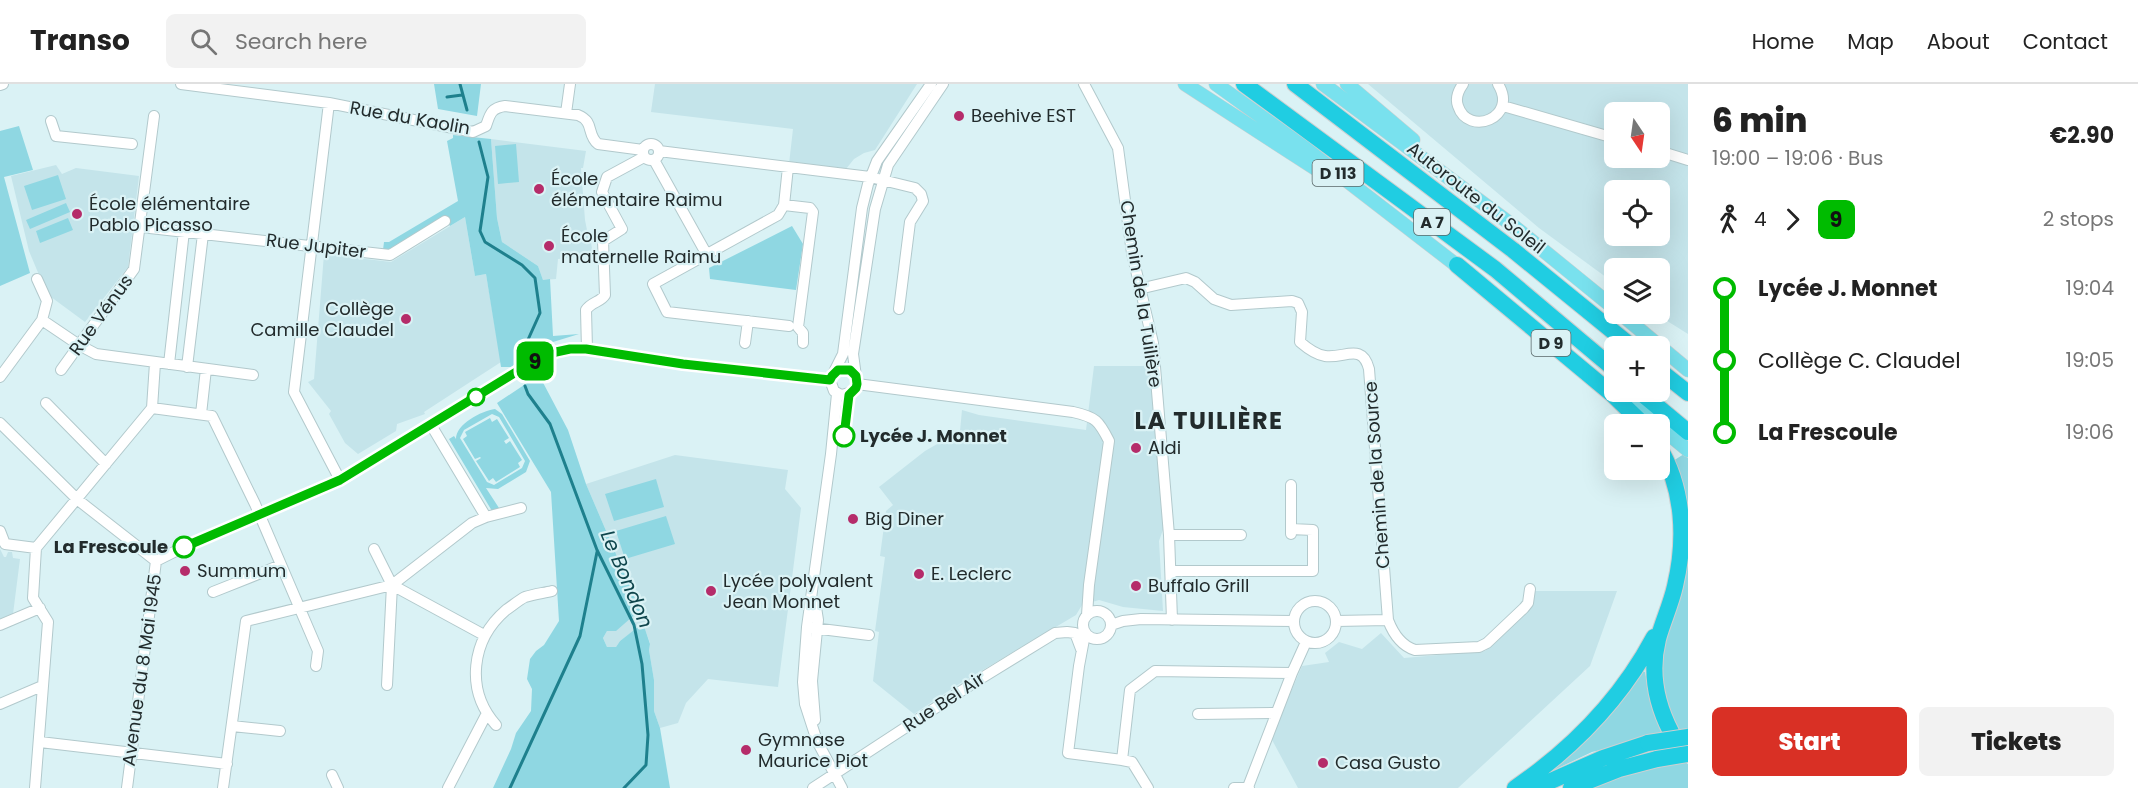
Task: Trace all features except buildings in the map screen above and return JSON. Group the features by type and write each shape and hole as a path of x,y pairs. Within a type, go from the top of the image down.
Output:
{"highway":[{"name":"A 7","path":"1244,84 1495,269 1604,361"},
{"name":"Autoroute du Soleil","path":"1295,84 1513,250 1619,336"},
{"name":"D 9","path":"1457,266 1612,394 1633,414"},
{"path":"1670,379 1688,393"},
{"path":"1652,402 1688,432"},
{"path":"1670,471 1681,522 1678,568 1655,652 1654,672 1658,701 1671,732"},
{"path":"1515,788 1558,756 1602,713 1643,656 1669,607"},
{"path":"1535,788 1603,758 1648,743 1688,737"},
{"path":"1571,788 1619,769 1688,754"}],"main road":[{"path":"1185,84 1315,167 1423,240"},
{"name":"D 113","path":"1216,84 1306,149 1604,381"},
{"path":"1323,84 1512,225"},
{"path":"1347,84 1512,225 1604,300"},
{"path":"1633,324 1688,370"},
{"name":"D 113","path":"1630,402 1645,414"},
{"name":"D 113","path":"1670,435 1688,450"}],"street":[{"name":"Rue du Kaolin","path":"181,84 329,103 477,131 486,126 491,111 496,107 566,113 585,118 593,140 598,144 650,154 870,177 915,188 921,194 923,201 910,222 899,309"},
{"path":"566,113 570,84"},
{"path":"931,84 878,161 870,177 862,208 843,354 832,376 831,388 837,394 849,395 856,388 853,354 875,208 888,165 943,84"},
{"name":"Chemin de la Tuilière","path":"1083,84 1118,148 1132,253 1153,343 1169,535 1172,620"},
{"path":"1463,84 1458,92 1458,108 1466,118 1477,122 1486,122 1499,113 1503,106 1502,91 1498,84"},
{"path":"329,103 294,392 340,480"},
{"path":"1503,106 1604,135"},
{"name":"Rue Vénus","path":"61,370 134,269 141,227 141,145 154,116"},
{"path":"51,121 56,136 141,145"},
{"path":"586,349 586,310 606,295 603,241 622,229 602,192 607,177 650,154 707,255"},
{"path":"1670,154 1688,160"},
{"path":"788,167 784,205 778,215 653,284 667,312 794,326 803,333 802,344"},
{"path":"784,205 810,208 813,212 794,326"},
{"name":"Rue Jupiter","path":"141,227 390,255 445,221"},
{"path":"170,364 184,231"},
{"path":"186,366 203,234"},
{"name":"Chemin de la Source","path":"1139,289 1186,278 1195,282 1222,303 1292,301 1298,303 1302,312 1300,342 1309,349 1325,356 1352,353 1363,356 1369,369 1388,620"},
{"path":"0,378 42,320 47,301 37,279"},
{"path":"42,320 96,354 253,375"},
{"path":"745,343 748,321"},
{"name":"Avenue du 8 Mai 1945","path":"127,788 156,561 340,480 534,361 556,352 586,349 683,364 832,376"},
{"path":"35,788 48,622 33,598 36,548 152,408 155,363"},
{"path":"201,414 206,369"},
{"path":"832,376 846,369 857,380 1073,412 1088,415 1098,421 1109,441 1082,626 1085,634 1068,753 1132,762 1148,788"},
{"path":"837,394 813,594 812,681 817,741 842,788"},
{"path":"46,404 106,464"},
{"path":"152,408 212,416 260,515 318,651 316,666"},
{"path":"0,423 78,500 156,561"},
{"path":"431,424 486,517"},
{"path":"1171,571 1313,571 1313,530 1291,532 1291,485"},
{"path":"224,788 246,621 392,585 472,523 521,508"},
{"path":"0,531 5,544 36,548"},
{"path":"1169,535 1241,535"},
{"path":"374,549 392,585 387,685"},
{"path":"213,592 281,565"},
{"path":"392,585 484,636"},
{"path":"1079,666 1097,640 1106,637 1107,617 1089,585"},
{"path":"1336,621 1388,620 1400,640 1408,648 1415,650 1479,647 1487,643 1524,608 1528,603 1530,589"},
{"path":"496,725 486,715 476,679 477,656 484,636 498,617 525,597 552,591"},
{"path":"1315,601 1323,602 1330,607 1336,621 1334,631 1329,638 1314,644 1306,642 1297,633 1294,621 1295,614 1303,605 1315,601"},
{"path":"0,626 40,608"},
{"path":"1085,616 1094,611 1107,617 1122,614 1141,619 1294,621"},
{"name":"Rue Bel Air","path":"813,788 972,684 1085,616"},
{"path":"812,628 869,635"},
{"path":"1055,633 1075,633 1082,652"},
{"path":"1085,634 1097,640"},
{"path":"1234,788 1248,787 1275,713 1306,642"},
{"path":"1122,760 1130,690 1155,671 1292,673"},
{"path":"0,704 42,686"},
{"path":"1198,714 1275,713"},
{"path":"448,788 486,715"},
{"path":"232,726 280,731"},
{"path":"40,741 227,764"},
{"path":"332,776 338,788"}],"shaded area":[{"path":"434,84 481,84 477,116 438,109"},
{"path":"655,84 917,84 875,150 854,159 846,169 789,164 793,129 651,112"},
{"path":"1368,84 1688,84 1688,334 1670,323 1670,258 1604,258 1604,276 1539,228"},
{"path":"19,126 33,170 4,177 30,273 0,286 0,131"},
{"path":"453,135 491,139 497,218 502,242 538,266 543,280 550,279 553,336 579,334 553,342 511,367 501,367 486,274 475,276 465,217 450,226 444,216 389,251 383,250 384,242 389,242 458,201 447,141 453,138"},
{"name":"École élémentaire Raimu","path":"491,139 586,151 583,168 581,168 585,220 593,256 558,259 556,279 543,280 538,266 502,242 497,218"},
{"path":"516,144 519,182 498,184 495,146"},
{"name":"École élémentaire Pablo Picasso","path":"56,165 62,174 76,168 139,176 128,267 85,322 47,294 29,251 11,176"},
{"path":"58,175 66,199 32,210 24,186"},
{"path":"66,203 70,212 30,229 26,220"},
{"name":"Collège Camille Claudel","path":"465,217 475,276 486,274 501,362 424,412 425,414 397,424 396,431 358,454 345,443 329,414 331,411 308,382 314,379 324,254 391,262"},
{"path":"68,218 73,230 40,243 36,231"},
{"path":"792,226 803,244 796,290 710,279 709,268"},
{"path":"1094,366 1150,366 1165,524 1159,541 1163,611 1123,607 1099,600 1082,605 1076,615 959,684 914,714 873,681 879,632 875,631 885,557 880,556 886,511 893,505 879,487 925,451 960,431 962,410 979,415 1086,430"},
{"path":"539,375 568,430 586,484 640,610 616,631 607,631 603,638 607,647 616,647 620,641 643,623 650,644 654,680 654,711 660,728 670,788 493,788 516,733 531,711 532,689 527,679 530,659 544,645 559,621 551,492 497,403"},
{"path":"495,409 502,414 530,461 526,472 498,489 486,488 499,508 492,511 449,439 454,436 456,439 457,433 465,423","holes":["492,414 499,417 525,461 522,468 494,485 487,482 460,438 464,430"]},
{"path":"490,418 492,422 497,419 509,438 504,441 506,444 510,441 522,460 518,463 520,467 496,482 493,478 489,481 476,461 481,458 475,459 463,439 467,436 465,432"},
{"path":"1684,454 1688,458 1688,731 1677,732 1666,708 1661,657 1675,611 1673,461"},
{"name":"Lycée polyvalent Jean Monnet","path":"675,455 788,470 785,489 801,508 778,687 708,679 686,703 678,723 660,728 654,711 654,680 650,643 643,624 620,641 616,647 607,647 603,638 607,631 640,610 586,484"},
{"path":"656,479 664,507 614,521 605,494"},
{"path":"666,516 675,544 625,559 616,531"},
{"path":"0,549 4,557 8,552 12,552 13,558 20,559 13,614 0,619"},
{"path":"1534,591 1617,591 1590,666 1458,788 1298,788 1271,738 1302,666 1329,662 1325,653 1339,642 1362,649 1381,633 1404,658 1485,651 1531,608"},
{"path":"1641,670 1645,672 1653,711 1664,735 1592,752 1554,770 1553,766"},
{"path":"1685,762 1688,764 1688,788 1592,788 1634,772"}],"waterway":[{"name":"Le Bondon","path":"460,84 467,110"},
{"path":"447,97 462,95"},
{"name":"Le Bondon","path":"479,142 488,177 480,231 485,242 522,265 535,278 540,313 522,353"},
{"name":"Le Bondon","path":"525,386 528,394 550,424 597,550 634,625 642,664 648,735 646,765 624,788"},
{"path":"510,788 580,636 597,552"}],"bus line":[{"name":"9","path":"184,547 331,485 534,361 545,355 570,349 586,349 683,364 830,380 834,372 838,370 850,370 856,376 857,384 849,395 844,436"}],"place":[{"name":"Beehive EST","path":"959,116"},
{"name":"École élémentaire Raimu","path":"539,189"},
{"name":"École élémentaire Pablo Picasso","path":"77,214"},
{"name":"École maternelle Raimu","path":"549,246"},
{"name":"Collège Camille Claudel","path":"406,319"},
{"name":"Lycée J. Monnet","path":"844,436"},
{"name":"Aldi","path":"1136,448"},
{"name":"Big Diner","path":"853,519"},
{"name":"La Frescoule","path":"184,547"},
{"name":"Summum","path":"185,571"},
{"name":"E. Leclerc","path":"919,574"},
{"name":"Buffalo Grill","path":"1136,586"},
{"name":"Lycée polyvalent Jean Monnet","path":"711,591"},
{"name":"Gymnase Maurice Piot","path":"746,750"},
{"name":"Casa Gusto","path":"1323,763"}],"district":[{"name":"LA TUILIÈRE","path":"1209,421"}]}
